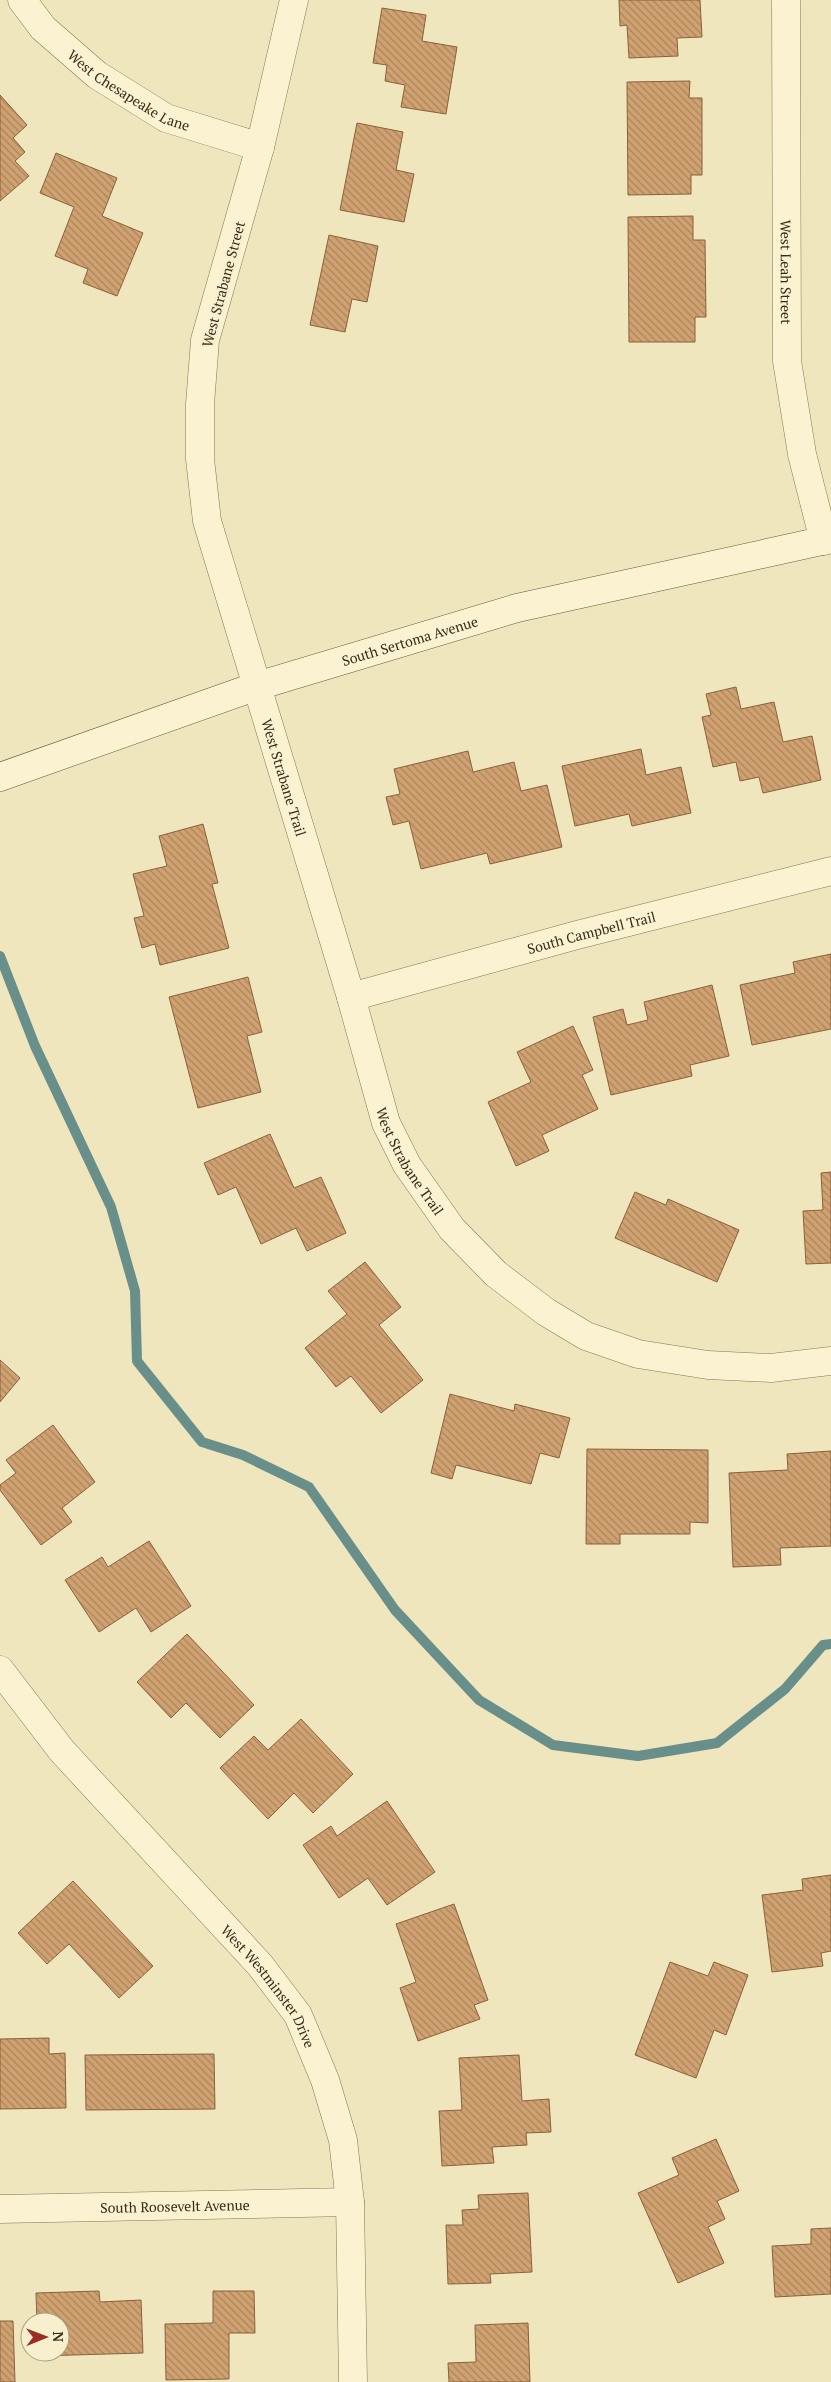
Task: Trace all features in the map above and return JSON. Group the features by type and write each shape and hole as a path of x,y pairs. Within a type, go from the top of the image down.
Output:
{"street":[{"name":"West Chesapeake Lane","path":"22,0 43,28 97,75 166,118 260,147"},
{"name":"West Strabane Street","path":"257,686 207,521 200,459 200,413 205,340 260,147 294,0"},
{"name":"West Leah Street","path":"786,0 787,361 802,454 828,540"},
{"name":"South Sertoma Avenue","path":"0,777 257,686 517,608 828,540"},
{"name":"West Strabane Trail","path":"257,686 351,997 386,1123 407,1165 452,1229 496,1274 539,1306 586,1336 638,1354 708,1365 771,1368 831,1361"},
{"name":"South Campbell Trail","path":"351,997 577,935 831,870"},
{"name":"West Westminster Drive","path":"0,1670 62,1751 260,1964 298,2015 325,2080 343,2140 350,2202 353,2382"},
{"name":"South Roosevelt Avenue","path":"0,2209 350,2202"}],"building":[{"path":"619,0 700,0 702,37 677,38 678,56 629,58 627,25 620,26"},
{"path":"382,8 426,15 422,41 457,47 446,114 401,107 405,85 385,81 387,65 373,63"},
{"path":"690,81 689,98 702,98 702,175 691,175 691,194 628,195 627,82"},
{"path":"0,95 27,125 13,138 25,152 15,161 29,176 0,201"},
{"path":"357,123 403,132 396,170 414,174 404,222 340,210"},
{"path":"56,153 117,178 102,216 143,233 117,296 83,283 88,269 55,256 74,207 40,193"},
{"path":"693,216 693,240 705,240 706,317 695,317 695,342 629,342 628,217"},
{"path":"329,235 378,246 367,302 352,299 345,332 310,325"},
{"path":"736,687 741,709 774,702 783,742 812,736 821,780 763,793 759,777 740,781 736,762 713,767 702,717 711,715 706,694"},
{"path":"641,749 646,775 681,767 691,813 632,826 629,814 575,826 562,766"},
{"path":"468,751 473,772 514,762 521,791 547,785 562,847 490,864 487,853 421,869 409,821 393,825 386,797 400,794 394,769"},
{"path":"203,824 218,883 212,884 229,948 160,965 155,944 142,948 134,918 144,916 133,874 167,866 159,836"},
{"path":"831,954 831,1029 752,1045 740,985 795,973 793,962"},
{"path":"248,977 262,1032 247,1036 261,1092 198,1108 169,997"},
{"path":"712,985 729,1056 690,1065 692,1076 611,1095 593,1017 623,1009 627,1025 648,1020 644,1002"},
{"path":"573,1026 593,1070 582,1075 598,1109 542,1135 549,1151 516,1166 488,1102 531,1082 517,1052"},
{"path":"270,1134 294,1188 321,1177 346,1233 307,1251 296,1228 261,1244 236,1187 218,1195 204,1163"},
{"path":"831,1172 831,1263 806,1264 803,1211 823,1210 821,1173"},
{"path":"635,1192 666,1205 668,1199 739,1230 717,1282 615,1238"},
{"path":"365,1262 401,1307 379,1325 423,1380 381,1413 351,1376 336,1387 305,1348 347,1314 328,1291"},
{"path":"0,1360 20,1378 0,1402"},
{"path":"450,1394 514,1411 515,1404 570,1418 559,1458 540,1453 531,1484 456,1465 452,1479 431,1473"},
{"path":"53,1425 95,1482 62,1508 72,1522 41,1545 0,1490 0,1485 16,1473 6,1460"},
{"path":"587,1449 708,1450 708,1523 690,1522 690,1534 620,1534 620,1544 586,1544"},
{"path":"831,1451 831,1546 780,1548 781,1565 733,1567 729,1473 788,1470 787,1454"},
{"path":"149,1541 191,1606 151,1632 136,1608 99,1632 65,1580 102,1557 108,1567"},
{"path":"187,1634 254,1705 220,1738 186,1703 171,1718 137,1682"},
{"path":"301,1719 353,1774 313,1813 294,1793 268,1819 220,1768 254,1736 268,1750"},
{"path":"387,1801 435,1872 387,1905 368,1878 339,1898 303,1845 331,1826 337,1836"},
{"path":"831,1875 831,1951 821,1953 823,1966 772,1972 762,1895 803,1890 802,1879"},
{"path":"73,1881 153,1966 119,1998 69,1944 47,1964 18,1933"},
{"path":"454,1904 488,2000 474,2005 480,2019 418,2041 400,1988 416,1982 396,1924"},
{"path":"670,1962 708,1976 714,1962 748,1975 726,2035 714,2030 696,2078 635,2055"},
{"path":"49,2038 49,2054 65,2053 66,2108 0,2109 0,2039"},
{"path":"214,2054 215,2109 86,2110 85,2055"},
{"path":"519,2055 522,2101 549,2099 551,2132 526,2133 527,2145 492,2147 494,2163 442,2166 439,2111 462,2110 459,2058"},
{"path":"716,2139 739,2191 717,2201 725,2219 708,2227 724,2263 678,2283 638,2193 679,2175 672,2158"},
{"path":"528,2193 532,2272 490,2274 491,2283 448,2284 446,2225 463,2225 462,2210 479,2209 478,2195"},
{"path":"831,2228 831,2294 775,2297 772,2246 811,2244 811,2229"},
{"path":"99,2291 100,2302 141,2300 143,2353 70,2355 70,2312 37,2312 36,2293"},
{"path":"213,2291 254,2291 255,2333 229,2333 229,2379 166,2380 165,2324 213,2323"},
{"path":"0,2321 13,2321 15,2382 0,2382"},
{"path":"528,2323 530,2382 449,2382 448,2363 476,2362 475,2325"}],"waterway":[{"path":"0,956 35,1046 111,1207 135,1291 137,1361 202,1442 243,1455 309,1487 395,1610 479,1700 553,1745 638,1756 717,1743 785,1689 823,1645 831,1644"}]}
